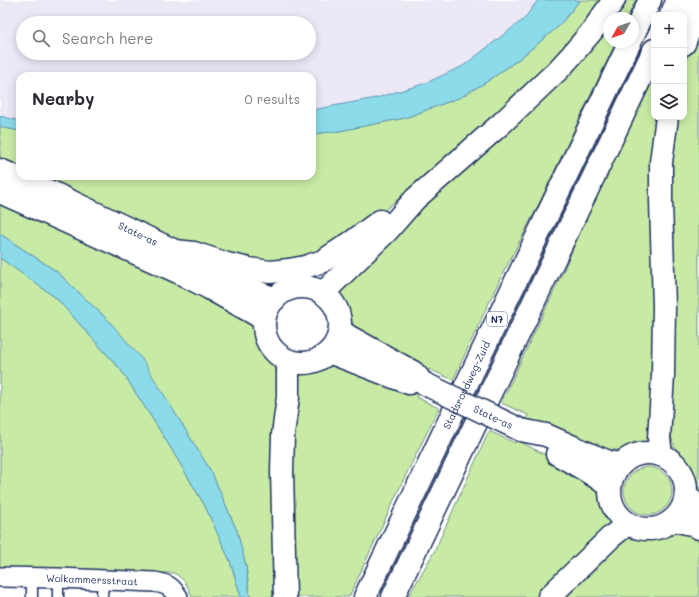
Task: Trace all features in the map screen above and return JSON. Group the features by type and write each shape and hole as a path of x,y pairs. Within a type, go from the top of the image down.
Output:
{"main road":[{"path":"323,293 388,230 415,199 502,123 559,69 592,31 614,0"},
{"path":"639,23 650,0"},
{"path":"672,12 678,0"},
{"path":"687,36 699,3"},
{"name":"Stadsrondweg-Zuid","path":"365,597 627,48"},
{"name":"N7","path":"393,597 651,56"},
{"path":"661,455 659,438 663,375 664,307 661,162 668,120"},
{"name":"State-as","path":"0,170 16,177"},
{"name":"State-as","path":"23,180 176,251 194,263 242,286 275,299"},
{"name":"State-as","path":"0,192 178,272 210,288 257,315 264,321"},
{"path":"176,251 194,252 228,264 249,269 270,272 289,270 323,261 352,242 379,221 415,199"},
{"path":"298,288 311,288 323,293 334,305 340,321 340,330 335,346 322,358 315,362 298,363 289,361 280,356 273,350 268,341 264,321 270,305 275,299 282,293 298,288"},
{"name":"State-as","path":"340,330 348,336 413,372 423,383 521,430 541,446 581,467 610,488"},
{"name":"State-as","path":"329,352 409,383 423,383"},
{"path":"285,597 282,471 283,435 288,397 289,361"},
{"name":"State-as","path":"521,430 546,435 609,462 621,464"},
{"path":"642,453 661,455 670,459 678,466 683,474 686,486 693,501 685,504 681,513 666,526 646,530 636,528 627,524 619,517 613,508 610,498 611,479 615,470 625,460 633,456 642,453"},
{"path":"674,520 691,524 699,528"},
{"path":"549,597 611,537 627,524"}],"street":[{"name":"Wolkammersstraat","path":"0,577 58,578 102,588 154,582 167,585 174,590 178,597"}],"lane":[{"path":"32,578 32,597"},
{"path":"58,578 58,597"}],"shaded area":[{"path":"0,0 557,0 498,59 316,122 316,72 16,72 16,124 0,121"}],"green space":[{"path":"580,0 605,0 556,63 384,211 329,251 272,264 183,243 46,180 316,180 316,134 339,131 405,118 461,97 488,81 519,59 559,26"},
{"path":"620,0 636,0 630,12 610,12"},
{"path":"699,19 699,490 691,466 677,450 671,435 668,200 674,120 687,120 687,58"},
{"path":"603,20 603,48 613,48 536,210 500,279 453,380 429,369 427,373 355,328 349,312 346,312 340,300 334,293 426,203 472,165 509,131"},
{"path":"651,84 651,120 660,120 654,212 652,445 641,445 635,448 633,445 618,450 604,449 575,440 526,420 528,415 501,403 563,272 590,209"},
{"path":"0,127 16,130 16,167 0,160"},
{"path":"0,199 147,265 249,321 253,327 259,348 275,369 279,377 280,597 250,597 246,566 237,531 212,473 180,421 109,321 56,271 0,234"},
{"path":"0,258 56,298 121,370 166,440 205,506 230,561 241,597 192,597 185,583 174,573 0,569"},
{"path":"335,366 413,394 415,391 418,393 416,397 439,408 401,485 349,597 292,597 289,514 297,372 317,369 318,372"},
{"path":"489,431 515,443 517,440 559,462 598,491 603,505 605,504 615,524 540,597 408,597 435,550"},
{"path":"643,467 653,467 662,471 668,477 671,482 671,500 662,511 653,515 643,515 634,511 628,505 624,496 624,486 628,477 634,471"},
{"path":"682,532 699,535 699,597 559,597 617,544 630,538 655,540"}],"water":[{"path":"538,0 580,0 559,26 519,59 488,81 461,97 405,118 339,131 316,134 316,109 376,98 426,83 463,66 524,19"},
{"path":"0,116 16,120 16,130 0,127"},
{"path":"0,234 56,271 109,321 142,359 212,473 237,531 246,566 250,597 241,597 230,561 205,506 166,440 121,370 56,298 0,258"}]}
